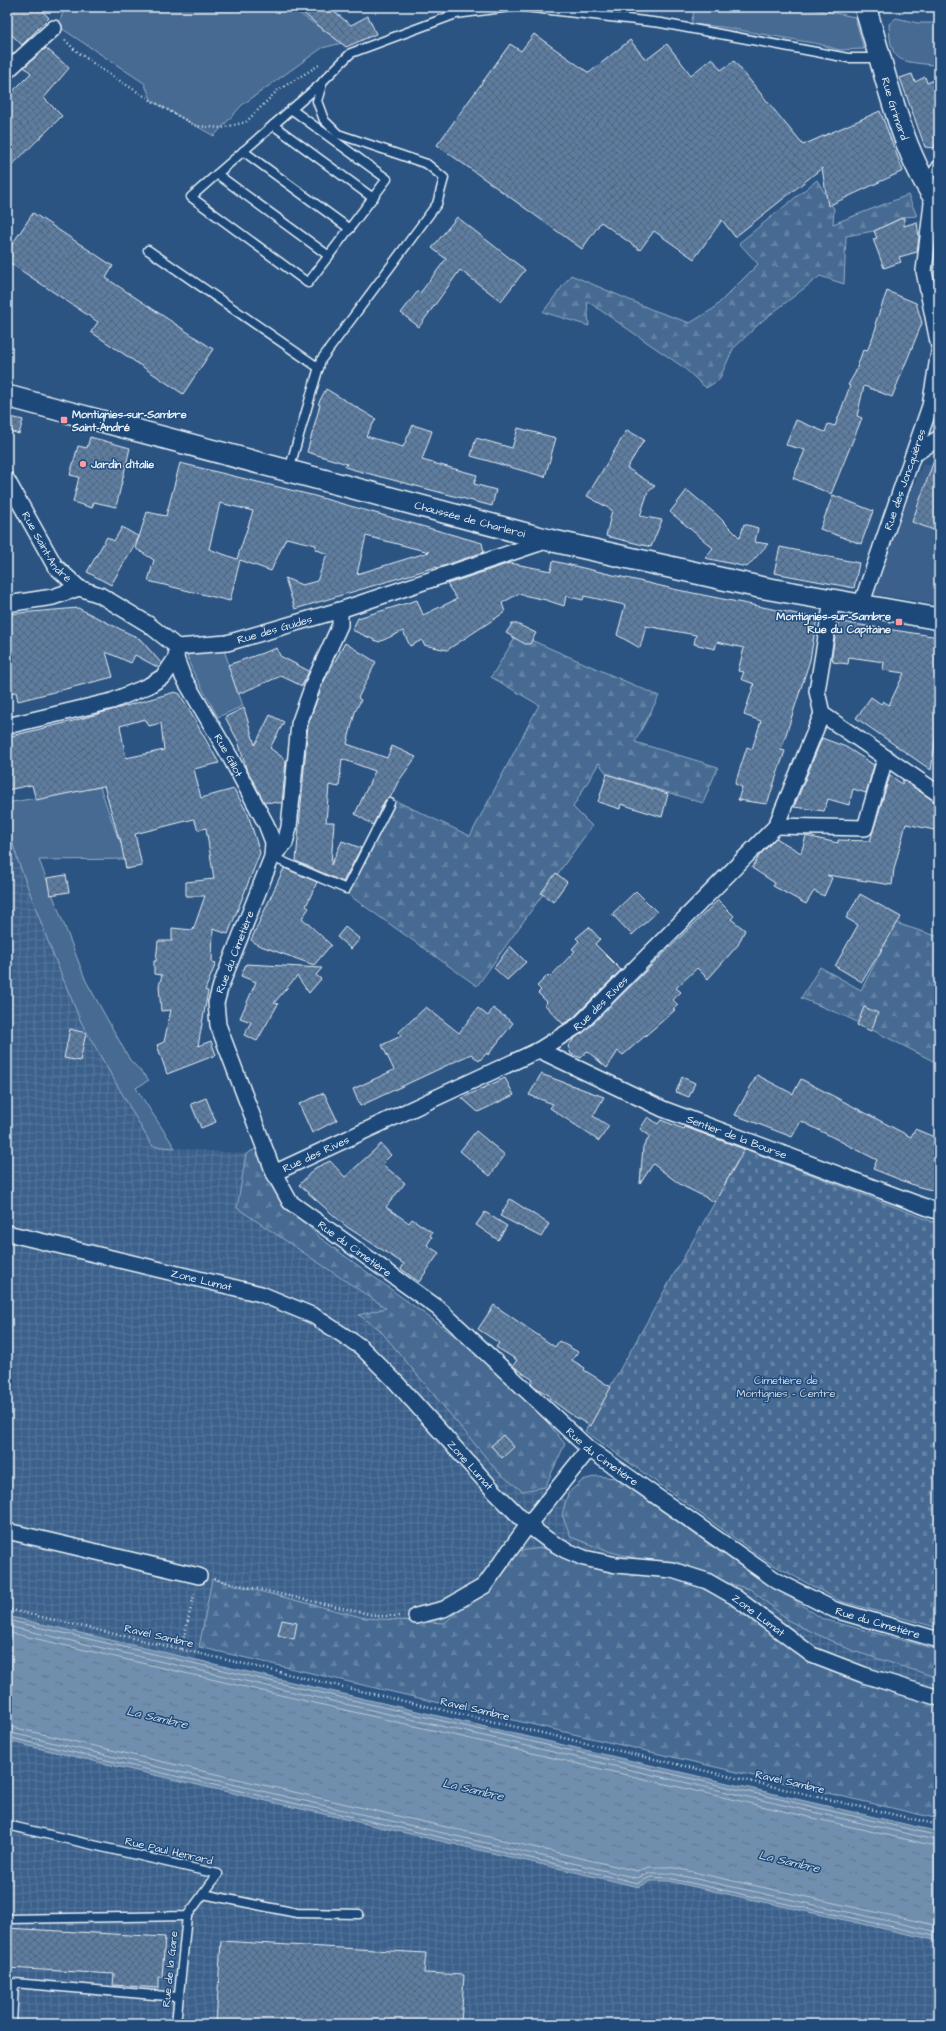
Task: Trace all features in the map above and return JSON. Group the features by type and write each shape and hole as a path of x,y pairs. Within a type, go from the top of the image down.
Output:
{"main road":[{"name":"Rue Grimard","path":"865,7 908,145 932,194"},
{"name":"Chaussée de Charleroi","path":"7,396 549,540 759,587 939,619"}],"street":[{"path":"7,71 54,28"},
{"path":"932,194 924,271 939,347"},
{"name":"Rue des Joncquières","path":"861,605 930,406 939,352"},
{"path":"913,455 939,438"},
{"name":"Rue Saint-André","path":"7,480 55,566 79,588"},
{"name":"Rue des Guides","path":"176,653 227,643 340,610 549,540"},
{"path":"7,604 53,597 79,588 100,594 148,624 176,653 164,676 148,686 112,701 7,726"},
{"path":"832,600 817,691 822,714 885,759 939,794"},
{"name":"Rue du Cimetière","path":"340,610 340,625 314,682 299,724 289,827 285,843 272,857 218,993 216,1014 218,1025 274,1173 290,1202 438,1308 589,1449 777,1582 835,1610 939,1640"},
{"name":"Rue Gillot","path":"176,653 183,677 229,755 266,824 273,842 272,857"},
{"name":"Rue des Rives","path":"274,1173 539,1050 579,1025 776,826 822,714"},
{"path":"776,826 865,828 885,759"},
{"name":"Sentier de la Bourse","path":"539,1050 663,1109 939,1212"},
{"name":"Zone Lumat","path":"7,1233 261,1294 314,1316 361,1347 394,1380 494,1491 528,1525 565,1550 584,1558 616,1564 672,1570 707,1581 735,1597 812,1655 864,1675 939,1698"},
{"path":"416,1616 444,1609 484,1586 528,1525 589,1449"},
{"path":"7,1532 199,1576"}],"lane":[{"path":"291,109 387,179 308,284 191,197 243,151 273,125 291,109 323,81 351,53 456,14 510,7"},
{"path":"525,7 661,24 848,58 880,58"},
{"path":"288,471 321,360 437,204 444,178 426,164 338,134 324,120 317,101 323,81"},
{"path":"273,125 373,198"},
{"path":"243,151 350,229"},
{"path":"932,194 939,162"},
{"path":"217,174 329,256"},
{"path":"148,250 319,368"},
{"path":"272,857 346,889 390,803"},
{"name":"Rue Paul Henrard","path":"7,1825 218,1874 187,1916"},
{"path":"203,1894 297,1913 359,1914"},
{"path":"7,1919 187,1916"},
{"name":"Rue de la Gare","path":"176,2024 187,1916"},
{"path":"12,2024 14,1983 178,1997"}],"path":[{"path":"54,28 74,49 101,69 152,101 196,126 222,128 246,122 278,90 323,63"},
{"path":"181,1649 199,1576 377,1616 416,1616"},
{"name":"Ravel Sambre","path":"7,1609 939,1825"}],"shaded area":[{"path":"923,463 939,468 939,604 870,594"},
{"path":"7,825 13,846 52,952 81,1022 152,1146 246,1154 237,1208 386,1308 557,1459 545,1487 555,1492 579,1511 609,1492 853,1651 939,1678 939,1815 199,1647 195,1659 7,1616"},
{"path":"7,1741 639,1887 651,1881 668,1881 939,1941 939,2024 7,2024"}],"green space":[{"path":"65,7 290,7 342,43 322,48 242,105 214,136 152,101 144,83 58,26"},
{"path":"695,7 804,7 855,17 864,49 839,50 819,44 722,27 691,24"},
{"path":"896,18 918,23 939,23 939,66 907,61 900,59 896,55 892,48 889,24"},
{"path":"817,180 834,209 833,224 908,195 917,216 903,217 874,231 846,236 844,284 820,276 762,321 733,349 719,380 706,388 683,367 587,301 589,326 543,312 571,275 653,310 690,323 713,309 758,264 739,243"},
{"path":"515,638 531,640 659,696 635,742 718,767 703,803 607,774 599,763 573,807 592,826 477,986 346,893 394,800 470,836 539,705 491,677"},
{"path":"223,647 243,706 218,717 192,670 187,655"},
{"path":"100,787 118,838 133,859 39,860 86,981 130,1060 149,1080 136,1088 175,1148 152,1146 81,1022 52,952 18,861 7,823 7,803"},
{"path":"896,923 939,937 939,1064 849,1018 801,998 820,967 861,990"},
{"path":"261,1146 276,1192 319,1237 510,1376 565,1444 545,1487 522,1491 499,1473 379,1329 359,1315 386,1308 237,1208 246,1154"},
{"name":"Cimetière de Montignies - Centre","path":"745,1149 939,1224 939,1628 840,1601 768,1562 585,1431"},
{"path":"597,1476 615,1478 712,1546 823,1619 939,1650 939,1678 853,1651 791,1622 750,1589 604,1550 571,1537 562,1515 568,1493 583,1480"},
{"path":"542,1548 689,1582 734,1604 785,1642 830,1670 939,1702 939,1819 199,1647 212,1579 365,1618 445,1623 518,1551"}],"water":[{"name":"La Sambre","path":"7,1616 939,1832 939,1941 668,1881 651,1881 639,1887 7,1741"}],"building":[{"path":"14,7 39,7 49,18 22,45 7,30 7,14"},
{"path":"295,7 328,7 351,25 368,16 376,34 346,47"},
{"path":"534,34 589,73 630,40 646,60 667,44 691,75 712,58 721,70 734,61 803,145 880,111 903,171 828,206 822,168 735,237 722,220 694,259 654,231 640,250 601,222 582,249 437,145 510,44 521,51"},
{"path":"46,48 69,68 44,98 62,116 7,170 7,97 31,73 24,67"},
{"path":"912,74 915,82 925,77 927,83 939,78 939,136 934,148 925,147 900,78"},
{"path":"33,213 113,266 106,278 213,349 183,394 91,332 98,322 7,261 7,252"},
{"path":"457,217 525,270 501,301 460,270 419,327 401,313 418,291 420,293 446,259 432,248"},
{"path":"904,217 904,226 917,222 919,237 917,252 899,257 901,262 884,268 873,239 877,238 874,231"},
{"path":"887,291 916,303 922,323 892,397 864,386 857,416 862,418 831,494 793,478 805,450 786,445 796,420 825,432 828,424 835,426 850,386 848,385 855,373 863,350 867,351 872,339 877,325 875,324"},
{"path":"326,389 376,419 366,436 403,447 413,425 432,431 422,460 477,475 474,484 496,490 492,506 355,470 345,467 347,464 307,452 320,405 318,404"},
{"path":"7,416 23,420 19,434 7,430"},
{"path":"518,428 556,438 545,477 471,456 476,438 512,448"},
{"path":"627,430 644,440 627,468 655,486 648,492 640,516 662,520 651,547 606,536 612,510 587,496"},
{"path":"90,437 130,448 116,507 94,502 92,508 73,502 79,477 70,475 78,446 87,448"},
{"path":"937,452 939,452 939,532 912,522"},
{"path":"180,463 311,495 482,543 484,552 437,568 436,567 295,609 285,578 302,585 317,581 327,554 315,549 316,545 286,538 271,571 240,560 230,601 148,581 154,560 135,548 147,512 166,516","holes":["220,503 253,511 237,559 209,549","366,536 429,552 357,574"]},
{"path":"687,490 718,516 740,538 744,524 758,528 755,542 768,544 747,567 705,558 713,548 670,512"},
{"path":"833,495 873,511 861,544 820,529"},
{"path":"122,527 139,537 111,585 87,572 107,537 114,541"},
{"path":"780,547 859,563 854,588 774,573"},
{"path":"553,561 678,590 817,618 810,660 781,750 785,751 767,804 738,800 742,787 735,784 747,747 752,749 761,721 744,715 754,684 741,679 744,672 738,671 744,648 717,642 715,649 694,644 696,635 646,626 640,648 617,635 625,605 584,596 583,600 566,596 564,606 546,600 518,594 502,603 505,612 447,650 424,645 422,640 410,646 403,631 379,642 352,630 358,618 417,600 423,615 457,599 447,584 510,563 551,571"},
{"path":"78,608 140,639 162,664 159,668 135,655 131,663 106,652 113,677 18,701 16,692 7,693 7,614"},
{"path":"841,622 939,637 939,715 931,770 856,718 871,697 881,704 883,701 889,705 904,673 883,670 884,662 849,657 848,664 833,662 832,655 837,625"},
{"path":"512,624 517,624 536,633 530,644 525,644 506,633"},
{"path":"345,643 376,662 358,698 361,700 355,712 347,744 387,758 392,746 416,757 398,782 390,798 385,800 373,825 355,814 375,771 342,759 339,787 329,785 326,822 334,822 331,865 342,841 361,848 343,882 296,861 308,725 322,685"},
{"path":"277,648 280,656 309,671 302,686 281,676 238,694 228,665"},
{"path":"175,692 180,694 219,763 194,769 201,798 234,789 248,814 260,853 228,934 213,929 212,962 216,963 205,990 208,991 198,1046 211,1041 216,1055 167,1074 157,1045 164,1042 171,1010 161,1011 159,986 162,975 154,974 154,961 156,961 158,941 172,941 172,928 193,930 205,896 186,896 186,882 214,879 206,828 198,830 194,819 135,834 142,866 126,869 120,838 119,839 104,786 36,800 32,785 7,790 7,737 73,721","holes":["145,719 149,726 161,723 164,750 126,758 120,726"]},
{"path":"244,708 255,745 270,715 284,722 270,748 286,760 282,803 264,802 246,768 238,741 225,717"},
{"path":"822,738 846,747 874,765 866,793 853,789 849,805 828,799 824,811 794,807"},
{"path":"607,774 668,794 662,817 621,804 620,809 598,802"},
{"path":"890,775 902,784 903,780 939,803 939,831 906,824 894,869 892,885 827,875 832,878 824,896 814,891 806,904 773,886 775,883 752,868 759,856 776,838 801,853 806,836 838,843 838,840 870,841"},
{"path":"284,868 317,882 306,906 309,908 302,918 331,945 314,965 258,945 251,940"},
{"path":"556,873 567,882 553,902 541,893"},
{"path":"66,875 69,892 50,895 47,878"},
{"path":"636,891 657,912 632,935 612,914"},
{"path":"860,894 901,917 862,982 835,966 858,925 846,918"},
{"path":"718,900 734,916 731,919 745,930 738,945 708,979 697,968 676,988 681,992 673,1000 678,1005 673,1009 675,1010 623,1055 618,1051 607,1068 587,1051 581,1058 571,1054 568,1046 576,1037 585,1031"},
{"path":"345,927 360,939 351,949 337,937"},
{"path":"589,927 600,939 595,944 621,970 573,1018 563,1024 545,1005 547,1002 538,993 541,990 537,986 548,975 550,977 575,951 572,949 579,941 576,938"},
{"path":"510,946 526,962 507,980 494,968"},
{"path":"246,964 322,968 316,975 321,979 309,993 297,976 274,1003 278,1004 257,1041 244,1035 251,1022 240,1018 256,982 241,976"},
{"path":"426,1007 459,1033 478,1008 488,1016 493,1008 513,1023 488,1055 487,1053 479,1061 471,1054 360,1106 353,1089 394,1070 382,1045 401,1036 399,1032"},
{"path":"864,1007 878,1013 871,1031 857,1025"},
{"path":"70,1029 86,1033 80,1061 64,1058"},
{"path":"541,1074 604,1097 593,1116 609,1126 599,1141 550,1108 553,1104 529,1095"},
{"path":"757,1075 793,1094 801,1079 911,1137 915,1129 939,1139 939,1192 916,1186 873,1169 877,1160 801,1121 792,1137 735,1115"},
{"path":"682,1077 695,1083 689,1097 676,1092"},
{"path":"505,1078 514,1095 478,1112 462,1098"},
{"path":"324,1093 337,1120 312,1133 299,1104"},
{"path":"206,1098 216,1122 201,1128 191,1104"},
{"path":"648,1117 658,1124 661,1120 684,1129 685,1127 744,1149 715,1202 681,1185 653,1164 640,1184 643,1147 650,1136 640,1129"},
{"path":"476,1131 505,1155 490,1176 460,1151"},
{"path":"381,1144 391,1155 382,1164 405,1183 386,1207 409,1223 412,1219 432,1232 430,1236 432,1237 427,1245 439,1253 419,1282 401,1269 404,1264 347,1227 299,1185 315,1168 330,1161 345,1177"},
{"path":"510,1199 549,1224 541,1237 500,1216"},
{"path":"485,1212 507,1226 498,1240 476,1225"},
{"path":"494,1305 555,1347 559,1341 578,1352 572,1360 585,1368 584,1370 611,1387 590,1426 569,1413 549,1398 550,1396 535,1387 531,1383 533,1380 513,1366 517,1360 496,1347 499,1343 478,1329"},
{"path":"503,1435 514,1447 502,1458 491,1446"},
{"path":"282,1620 297,1623 294,1639 278,1635"},
{"path":"7,1928 165,1937 162,1977 159,1977 159,1988 113,1985 114,1974 7,1968"},
{"path":"221,1941 426,1953 424,1973 464,1975 461,2024 216,2024"}],"place":[{"name":"Montignies-sur-Sambre Saint-André","path":"64,420"},
{"name":"Jardin d'Italie","path":"83,464"},
{"name":"Montignies-sur-Sambre Rue du Capitaine","path":"899,622"}]}
